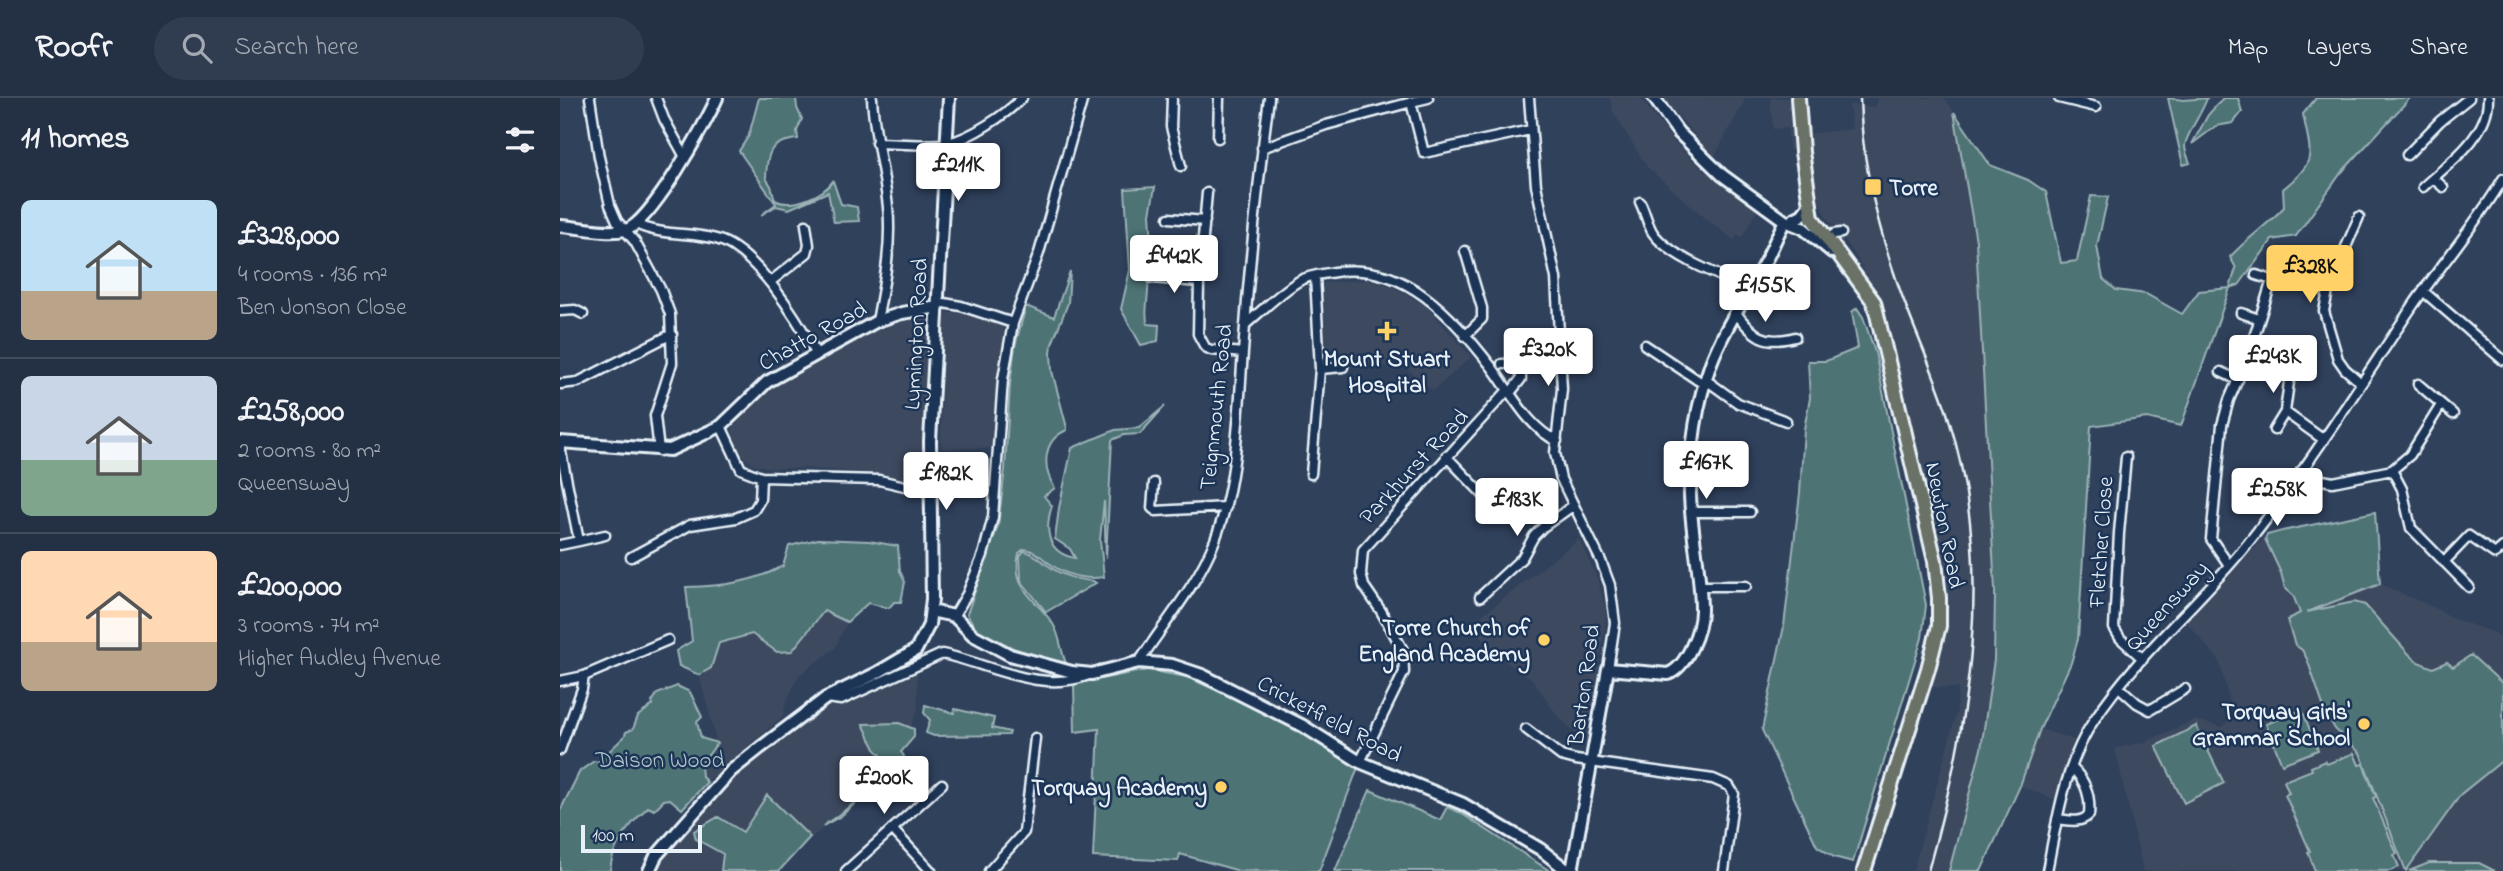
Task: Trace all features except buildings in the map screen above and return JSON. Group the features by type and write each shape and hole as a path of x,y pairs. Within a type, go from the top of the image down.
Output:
{"main road":[{"path":"1798,98 1807,191 1813,221 1832,233 1847,266"},
{"path":"1807,191 1867,283 1874,302"},
{"name":"Newton Road","path":"1847,266 1874,302 1935,561 1939,598 1939,626 1918,703 1864,871"}],"street":[{"path":"590,98 610,205 617,221 631,227 670,314 672,363 655,416 659,451"},
{"path":"656,98 685,157"},
{"path":"631,227 646,216 685,157 717,98"},
{"path":"872,98 876,143 888,208 886,277 877,321"},
{"name":"Lymington Road","path":"826,698 916,650 929,625 932,611 930,441 948,98"},
{"path":"876,143 946,144 969,135 1013,107 1022,98"},
{"path":"954,616 984,555 993,517 1003,379 1013,323 1039,253 1083,98"},
{"path":"1172,98 1171,127 1181,166"},
{"path":"1218,138 1219,98"},
{"name":"Teignmouth Road","path":"1139,662 1192,584 1214,542 1226,507 1233,472 1242,353 1269,98"},
{"path":"1262,148 1326,125 1428,98"},
{"name":"Barton Road","path":"1529,98 1536,185 1556,278 1562,389 1555,453 1561,479 1610,585 1615,623 1593,762 1570,871"},
{"name":"Newton Road","path":"1654,98 1678,132 1722,175 1803,228 1847,266"},
{"path":"2059,98 2096,107"},
{"path":"2407,155 2440,121 2469,98"},
{"path":"2423,187 2466,146 2483,123 2488,98"},
{"path":"1409,103 1424,153 1530,130"},
{"path":"2433,178 2443,187"},
{"name":"Queensway","path":"2047,871 2057,819 2072,768 2093,721 2119,687 2244,548 2324,440 2423,291 2503,179"},
{"path":"1207,192 1199,282 1198,334 1200,341 1211,350 1242,353"},
{"path":"1640,202 1653,232 1674,251 1707,270 1749,288"},
{"path":"1608,669 1660,674 1676,671 1684,660 1700,619 1691,512 1692,441 1699,404 1712,362 1749,288 1790,220 1802,215 1809,206"},
{"path":"2360,217 2329,286 2324,311 2338,359 2361,383"},
{"path":"1170,218 1205,221"},
{"path":"1790,220 1813,221"},
{"path":"769,282 807,253 806,225"},
{"path":"560,226 631,227 695,234 733,244 769,282 817,355"},
{"path":"1465,251 1482,308 1482,319"},
{"path":"1245,326 1300,280 1354,269 1404,282 1425,296 1465,336 1491,366 1534,425 1557,442"},
{"path":"2229,565 2211,540 2222,425 2248,356 2272,279 2256,275"},
{"path":"1311,474 1320,369 1315,276"},
{"path":"1152,278 1199,282"},
{"path":"2423,291 2503,360"},
{"path":"560,311 579,312 576,300"},
{"path":"938,305 961,306 1013,323"},
{"name":"Chatto Road","path":"560,444 659,451 682,446 720,426 767,382 877,321 938,305"},
{"path":"1736,313 1746,327 1763,339 1795,337"},
{"path":"2241,313 2259,319"},
{"path":"1465,336 1482,319 1493,315"},
{"path":"560,384 578,382 672,334"},
{"path":"1645,345 1738,403 1786,421"},
{"path":"1502,364 1521,363 1521,379 1509,392"},
{"path":"1320,369 1343,367"},
{"path":"2274,430 2286,412 2291,367"},
{"path":"2221,372 2238,380"},
{"path":"2418,384 2453,414"},
{"name":"Parkhurst Road","path":"1360,762 1404,672 1403,650 1364,586 1361,573 1363,550 1447,456 1509,392"},
{"path":"2301,471 2317,480 2333,482 2392,470 2410,455 2441,405"},
{"path":"2286,412 2324,440"},
{"path":"720,426 741,469 761,477 878,480 930,492"},
{"path":"560,444 579,541"},
{"path":"1447,456 1485,490 1496,508"},
{"name":"Fletcher Close","path":"2126,457 2114,628 2120,638 2143,660"},
{"path":"2392,470 2402,489 2411,528 2469,587"},
{"path":"631,557 690,525 736,518 754,510 760,500 761,477"},
{"path":"1154,482 1152,508 1156,511 1226,507"},
{"path":"1491,602 1482,595 1522,558 1534,536 1543,527 1574,505"},
{"path":"1691,512 1749,512"},
{"path":"1527,528 1534,536"},
{"path":"560,545 605,535"},
{"path":"2444,562 2469,536 2495,554 2503,547"},
{"path":"1699,586 1746,586"},
{"path":"932,611 954,616 973,635 1010,655 1072,672 1092,674"},
{"path":"560,681 584,676 668,640"},
{"path":"649,871 656,856 731,771 826,698 841,701 942,654 1032,680 1076,680 1139,662"},
{"name":"Cricketfield Road","path":"1139,662 1172,665 1202,675 1303,726 1360,762 1463,804 1540,849 1570,871"},
{"path":"560,750 582,689 584,676"},
{"path":"2119,687 2137,703 2150,710 2185,689"},
{"path":"1526,729 1560,756 1713,779 1729,786 1734,794 1724,871"},
{"path":"989,871 1024,832 1035,738"},
{"path":"2057,819 2077,821 2084,820 2089,815 2084,779 2072,768"},
{"path":"846,871 942,784"},
{"path":"892,829 931,871"}],"shaded area":[{"path":"1610,98 1640,98 1674,142 1701,168 1757,211 1742,237 1738,235 1734,240 1647,167 1613,112"},
{"path":"1663,98 1746,98 1714,157"},
{"path":"1770,98 1788,98 1794,151 1789,149 1788,128 1773,129"},
{"path":"1877,98 1945,98 1954,112 1976,241 1992,529 1994,660 1981,749 1949,871 1913,871 1957,711 1958,688 1931,687 1948,620 1948,589 1942,548 1881,301 1854,253 1826,217 1813,185 1807,134 1852,129 1849,105 1875,107"},
{"name":"Mount Stuart Hospital","path":"1366,280 1391,286 1425,305 1471,357 1433,391 1404,366 1376,367 1327,359 1323,283"},
{"path":"946,313 957,313 1004,326 998,448 941,449 943,320"},
{"path":"915,316 925,316 932,322 923,472 916,480 903,480 877,473 772,468 754,465 745,458 732,429 760,396 777,383 858,339"},
{"name":"Torquay Girls' Grammar School","path":"2375,512 2380,584 2435,608 2451,618 2495,633 2503,641 2503,871 2143,871 2115,748 2145,742 2195,720 2222,727 2233,715 2219,660 2186,622 2267,535"},
{"name":"Torre Church of England Academy","path":"1579,539 1599,583 1606,612 1587,741 1557,715 1532,679 1504,661 1470,625"},
{"path":"824,611 847,622 835,648 799,675 786,702 783,716 707,782 702,777 701,765 717,743 699,675 711,668 719,643 752,634 777,652 808,632"},
{"path":"916,650 918,708 907,738 867,788 775,871 649,871 731,771 782,731"},
{"path":"2040,729 2074,740 2056,800 2020,786"}],"green space":[{"path":"759,98 796,98 802,119 797,131 798,139 776,146 767,161 766,178 775,200 790,203 806,200 822,192 833,181 841,204 857,207 859,221 834,222 828,192 789,209 776,206 761,215 776,204 739,151 749,135"},
{"path":"2168,98 2207,98 2186,142 2190,163 2183,165"},
{"path":"2223,98 2238,98 2242,112 2233,123 2216,126 2192,144 2208,115"},
{"path":"2316,98 2410,98 2341,173 2296,236 2272,240 2239,285 2230,288 2236,268 2230,257 2284,207 2283,189 2307,164 2309,148 2303,114"},
{"path":"1954,112 1990,165 2028,180 2046,192 2061,263 2077,261 2091,196 2108,197 2097,246 2103,279 2116,290 2146,294 2182,314 2199,291 2230,288 2181,426 2147,418 2091,426 2078,639 2071,663 2040,729 2020,786 1981,871 1949,871 1981,749 1994,660 1995,591 1976,241"},
{"path":"1155,187 1150,214 1150,268 1144,268 1143,279 1148,280 1148,324 1159,325 1158,341 1141,345 1121,309 1130,270 1125,189"},
{"path":"1070,271 1068,303 1051,353 1052,371 1067,430 1053,441 1049,448 1046,464 1055,488 1044,496 1052,506 1048,532 1058,551 1075,558 1070,549 1055,539 1072,448 1115,430 1139,428 1165,406 1140,434 1124,435 1112,440 1106,558 1104,501 1100,540 1104,577 1075,576 1031,551 1024,549 1019,553 1017,566 1022,585 1055,628 1066,663 1013,648 976,629 967,614 998,526 1005,469 1010,384 1015,346 1026,306 1054,317"},
{"path":"1857,308 1863,317 1875,352 1926,605 1922,638 1853,862 1834,857 1817,846 1762,730 1784,626 1800,493 1804,429 1810,398 1808,361 1826,361 1858,348 1852,312"},
{"path":"2375,512 2380,584 2307,612 2354,602 2365,605 2418,662 2433,668 2447,662 2453,667 2471,655 2503,684 2503,760 2461,794 2406,871 2360,753 2335,729 2325,711 2307,659 2295,645 2287,620 2300,613 2293,595 2285,588 2265,539 2267,535 2282,531"},
{"path":"818,539 869,541 898,546 900,571 905,582 901,602 894,602 889,608 868,603 847,622 824,611 792,651 777,652 752,634 719,643 711,668 699,675 679,666 676,651 692,641 686,587 748,580 771,572 783,566 789,546"},
{"path":"1024,551 1064,575 1096,583 1046,612 1021,581 1020,556"},
{"name":"Torquay Academy","path":"1147,670 1187,677 1289,723 1360,762 1319,871 1239,871 1180,854 1178,861 1093,857 1099,729 1075,732 1074,684"},
{"name":"Daison Wood","path":"677,686 690,692 702,717 697,722 701,738 717,743 701,765 702,777 707,782 682,809 670,799 664,800 654,810 648,807 623,836 614,853 610,871 560,871 560,811 580,771 594,761 598,762 626,732 633,729 638,716 653,705 657,694"},
{"path":"925,705 954,713 955,709 994,718 992,728 1010,732 1009,735 934,736 926,733 930,720 924,713"},
{"path":"2302,710 2318,750 2282,764 2266,724"},
{"path":"899,723 914,729 914,737 901,752 904,756 898,766 841,816 823,826 861,797 884,770 887,761 875,749 863,724"},
{"path":"2196,726 2224,783 2184,803 2156,746"},
{"path":"2354,753 2359,765 2363,764 2376,797 2373,798 2397,854 2394,855 2399,867 2390,871 2315,871 2308,852 2310,851 2285,795 2289,793 2284,781 2312,770 2311,767 2325,761 2327,764"},
{"path":"1370,790 1440,820 1447,807 1459,812 1550,871 1335,871"},
{"path":"767,795 810,837 779,871 721,871 723,854 696,839 694,831 718,817 743,832"},
{"path":"2429,863 2479,863 2495,871 2409,871"}],"railway":[{"path":"1860,98 1865,153 1875,208 1899,288 1947,413 1962,470 1971,528 1974,585 1972,643 1965,700 1956,758 1928,871"}],"place":[{"name":"Torre","path":"1873,187"},
{"name":"Mount Stuart Hospital","path":"1387,331"},
{"name":"Torre Church of England Academy","path":"1544,640"},
{"name":"Torquay Girls' Grammar School","path":"2364,724"},
{"name":"Torquay Academy","path":"1221,787"}]}
